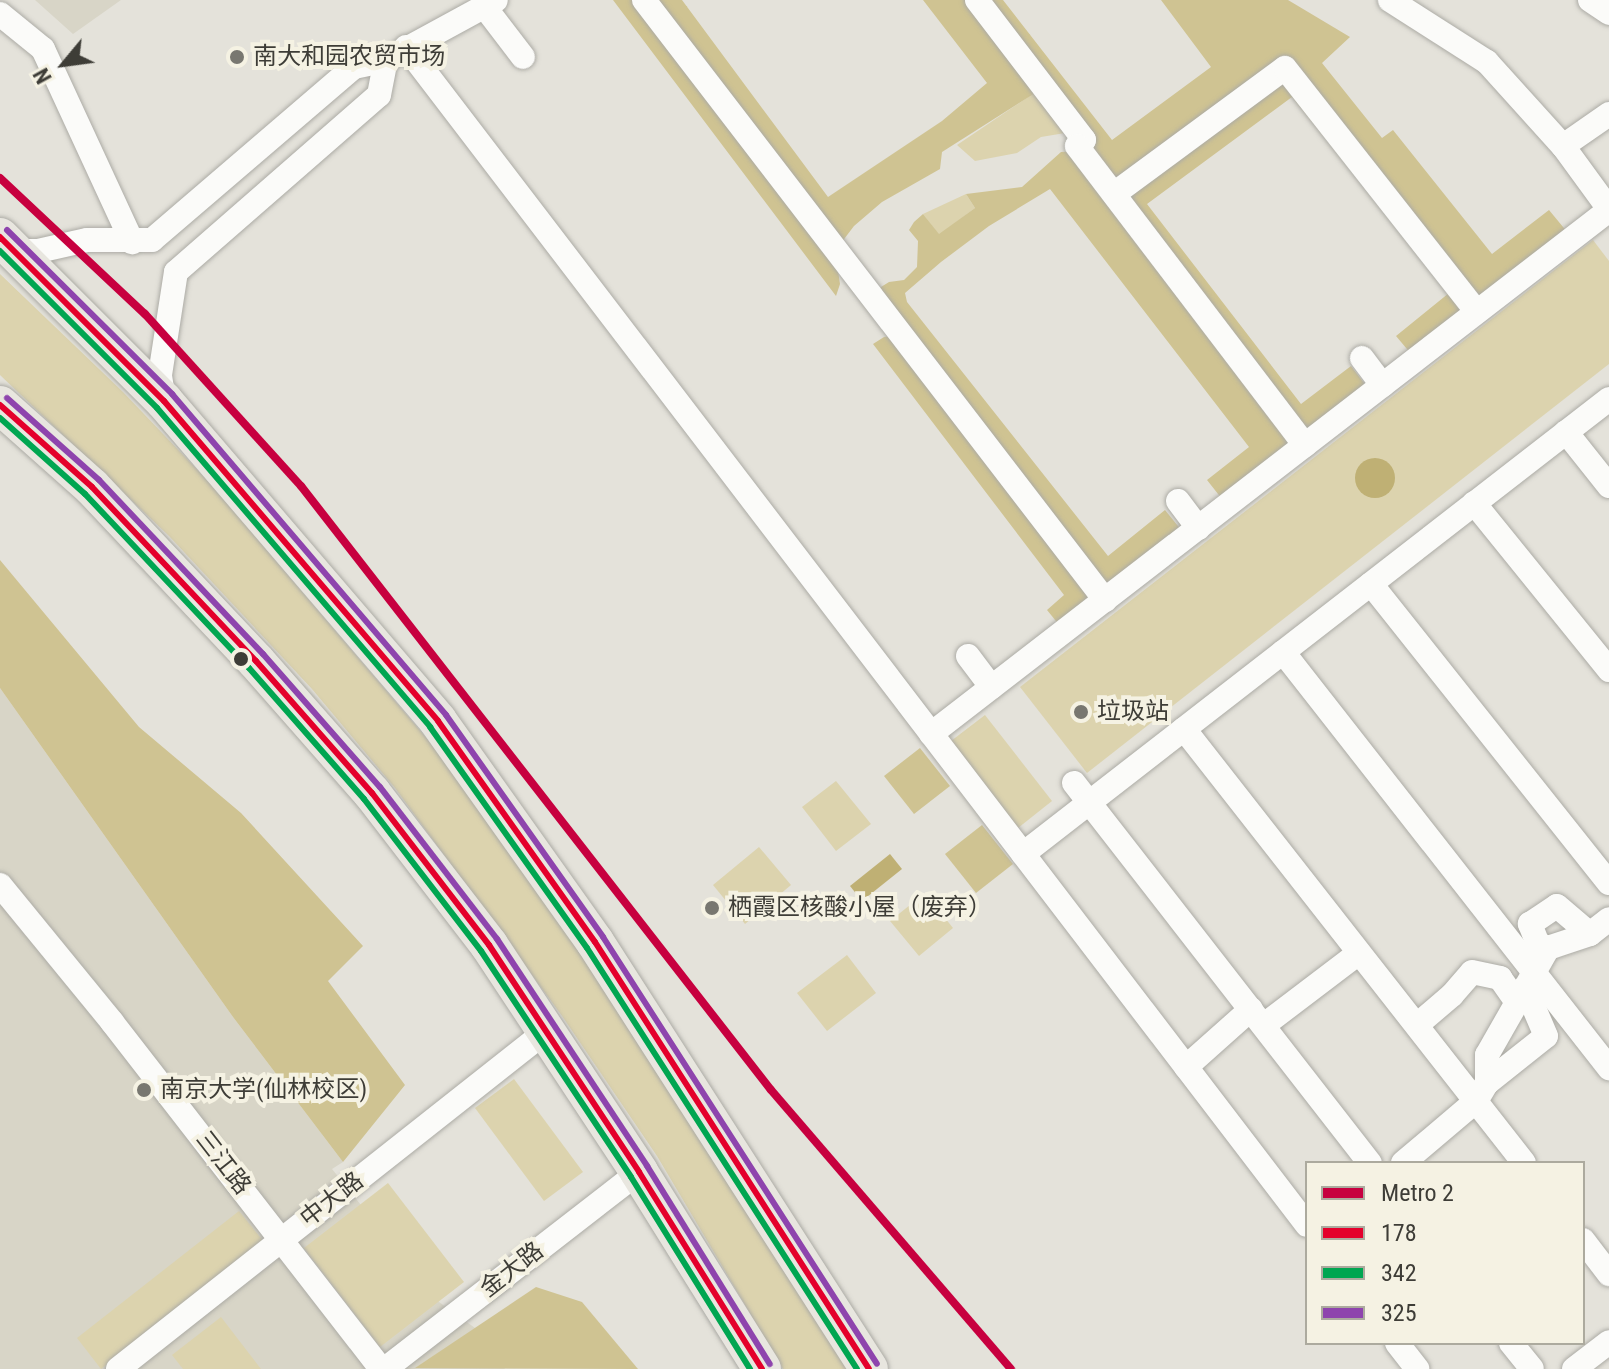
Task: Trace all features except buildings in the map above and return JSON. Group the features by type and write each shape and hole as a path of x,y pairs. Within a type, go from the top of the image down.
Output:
{"main road":[{"path":"9,244 164,401 438,721 595,942 869,1369"},
{"path":"0,405 92,487 256,661 361,781 489,945 639,1172 762,1369"}],"street":[{"path":"644,0 1105,600"},
{"path":"977,0 1084,140 1077,146 1305,445"},
{"path":"1590,0 1609,13"},
{"path":"931,734 1609,210 1563,146 1487,62 1400,2"},
{"path":"9,244 38,251 87,240 152,240 354,67 396,53 490,3 523,57"},
{"path":"0,14 43,49 132,242"},
{"path":"164,401 160,375 176,272 379,95 396,53"},
{"path":"396,53 931,734 1305,1222"},
{"path":"1114,194 1285,68 1477,312"},
{"path":"1563,146 1609,114"},
{"path":"1362,358 1382,385"},
{"path":"1023,854 1081,793 1184,729 1609,399"},
{"path":"1566,432 1609,486"},
{"path":"1178,501 1198,528"},
{"path":"1474,503 1609,670"},
{"path":"1371,584 1609,883"},
{"path":"1283,652 1525,987 1609,1068"},
{"path":"968,656 991,687"},
{"path":"1184,729 1417,1025 1482,1092 1523,1161"},
{"path":"1081,793 1368,1161"},
{"name":"三江路","path":"0,885 122,1034 383,1369"},
{"path":"1548,948 1538,944 1530,924 1557,906 1600,926"},
{"path":"1482,1092 1487,1055 1548,948 1600,926"},
{"path":"1186,1067 1359,953"},
{"path":"1405,1161 1546,1036 1525,987 1472,972 1452,995 1417,1025"},
{"name":"中大路","path":"118,1369 545,1032"},
{"name":"金大路","path":"383,1369 639,1172"},
{"path":"1585,1243 1609,1274"},
{"path":"1574,1369 1609,1342"},
{"path":"1399,1345 1417,1369"},
{"path":"1513,1345 1532,1369"}],"shaded area":[{"path":"35,0 121,0 73,34"},
{"path":"613,0 682,0 828,197 942,121 987,83 923,0 1003,0 1112,140 1211,67 1161,0 1288,0 1350,37 1322,63 1382,138 1393,130 1492,254 1549,210 1568,233 1412,355 1396,336 1449,293 1292,97 1147,204 1301,404 1351,366 1367,387 1222,499 1207,480 1249,447 1050,189 989,226 941,262 905,293 907,302 1108,556 1165,510 1182,531 1060,626 1047,610 1064,595 873,344 884,337 900,335 877,305 881,287 889,282 904,280 917,267 918,241 909,230 914,222 923,214 939,234 975,208 966,194 1022,187 1061,152 1080,151 1043,88 942,152 940,169 882,202 854,226 835,251 840,284 836,296","holes":["1288,56 1305,75 1234,96"]},
{"path":"1043,87 1077,131 1041,137 1017,153 975,161 957,145"},
{"path":"966,194 975,208 939,235 923,214"},
{"path":"1593,240 1609,261 1609,364 1087,773 1020,687"},
{"path":"0,274 123,392 208,481 428,740 578,940 849,1369 783,1369 657,1156 562,1016 395,788 312,689 169,536 0,375"},
{"path":"1375,458 1389,464 1395,478 1389,492 1375,498 1361,492 1355,478 1361,464"},
{"path":"0,560 139,727 241,813 363,946 328,981 405,1085 343,1162 233,1017 0,688"},
{"name":"南京大学(仙林校区)","path":"0,688 233,1017 343,1162 332,1169 439,1302 475,1328 505,1369 0,1369"},
{"path":"985,715 1052,801 1018,828 951,741"},
{"path":"920,748 950,786 914,814 884,776"},
{"path":"836,781 871,824 836,851 802,807"},
{"path":"982,825 1013,864 976,893 945,854"},
{"path":"759,847 791,885 745,924 713,885"},
{"path":"890,854 902,869 862,901 850,886"},
{"path":"925,893 953,928 919,956 890,921"},
{"path":"847,955 876,993 827,1031 797,993"},
{"path":"514,1079 583,1172 544,1201 475,1108"},
{"path":"388,1183 464,1282 380,1347 304,1248"},
{"path":"239,1211 264,1242 101,1369 77,1338"},
{"path":"536,1287 582,1302 638,1369 415,1368"},
{"path":"221,1317 261,1369 183,1369 172,1355"}],"metro line":[{"name":"2","path":"0,178 145,314 301,486 771,1090 1011,1369"}],"transit line":[{"name":"325","path":"7,230 172,394 446,715 603,937 877,1364"},
{"name":"178","path":"0,237 164,401 438,721 595,942 869,1369"},
{"name":"342","path":"0,251 157,408 430,727 587,948 857,1369"},
{"name":"325","path":"7,398 99,480 263,654 380,787 497,939 647,1166 770,1364"},
{"name":"178","path":"0,405 92,487 256,661 372,793 489,945 639,1172 762,1369"},
{"name":"342","path":"0,418 85,494 249,668 364,799 481,951 631,1177 750,1369"}],"place":[{"name":"南大和园农贸市场","path":"237,57"},
{"name":"垃圾站","path":"1081,712"},
{"name":"栖霞区核酸小屋（废弃）","path":"712,908"},
{"name":"南京大学(仙林校区)","path":"144,1090"}]}
